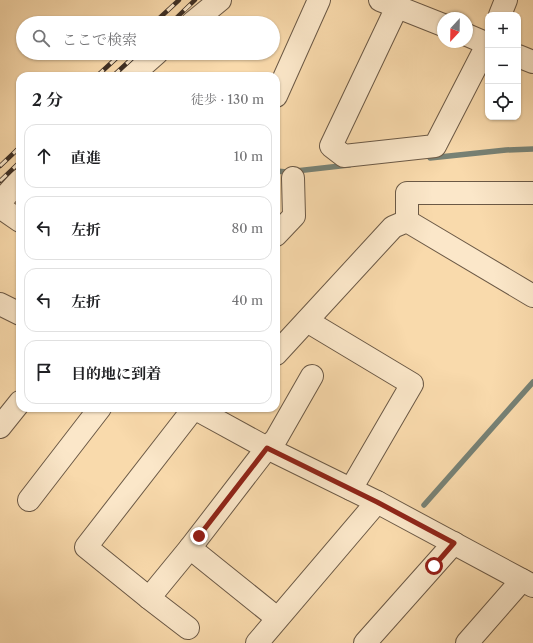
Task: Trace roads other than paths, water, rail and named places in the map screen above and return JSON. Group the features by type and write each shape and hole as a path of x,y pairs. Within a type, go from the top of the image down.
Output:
{"street":[{"path":"201,16 220,0"},
{"path":"280,87 319,0"},
{"path":"501,12 506,0"},
{"path":"437,23 389,3 331,146 344,156 436,146 485,48"},
{"path":"473,37 485,42"},
{"path":"521,57 533,62"},
{"path":"136,72 149,60"},
{"path":"280,231 294,216 293,178"},
{"path":"0,202 16,184"},
{"path":"407,221 408,193 533,193"},
{"path":"0,207 16,218"},
{"path":"407,221 533,296"},
{"path":"280,350 393,227 407,221"},
{"path":"0,304 16,312"},
{"path":"307,321 412,384 351,489"},
{"path":"149,598 190,548 267,448 276,439 312,376"},
{"path":"0,427 16,407"},
{"path":"29,500 97,412"},
{"path":"188,628 86,547 191,412"},
{"path":"221,414 267,448 377,502 527,583 467,643"},
{"path":"257,643 377,502"},
{"path":"365,643 454,543"},
{"path":"190,548 277,618"}],"waterway":[{"path":"430,158 506,150 533,149"},
{"path":"280,171 287,172 349,165"},
{"path":"424,505 533,382"}],"railway":[{"path":"162,16 179,0"},
{"path":"178,16 195,0"},
{"path":"101,72 114,60"},
{"path":"117,72 130,60"},
{"path":"0,166 16,151"},
{"path":"0,181 16,166"}]}
